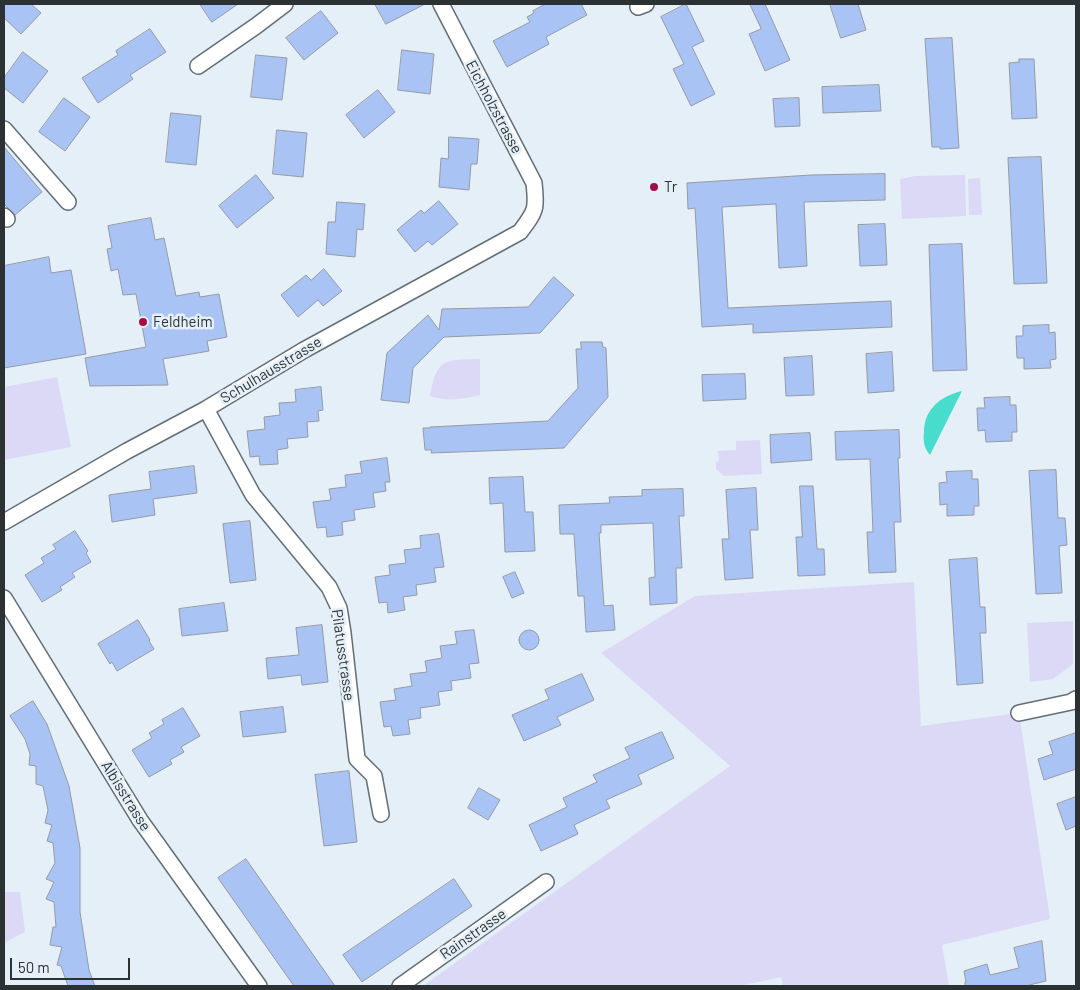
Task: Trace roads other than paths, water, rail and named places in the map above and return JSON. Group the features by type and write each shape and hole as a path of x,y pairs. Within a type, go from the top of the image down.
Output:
{"street":[{"path":"198,66 285,4"},
{"name":"Eichholzstrasse","path":"441,4 534,183 536,199 534,213"},
{"path":"4,129 68,202"},
{"name":"Schulhausstrasse","path":"4,522 206,408 304,350 520,232 534,213"},
{"name":"Pilatusstrasse","path":"206,408 253,495 329,587 338,608 343,633 356,759 374,776 380,814"},
{"name":"Albisstrasse","path":"4,598 140,820 259,986"},
{"path":"1020,713 1071,702 1076,699"},
{"name":"Rainstrasse","path":"400,986 546,882"}],"place":[{"name":"Tr","path":"654,187"},
{"name":"Feldheim","path":"143,322"}]}
